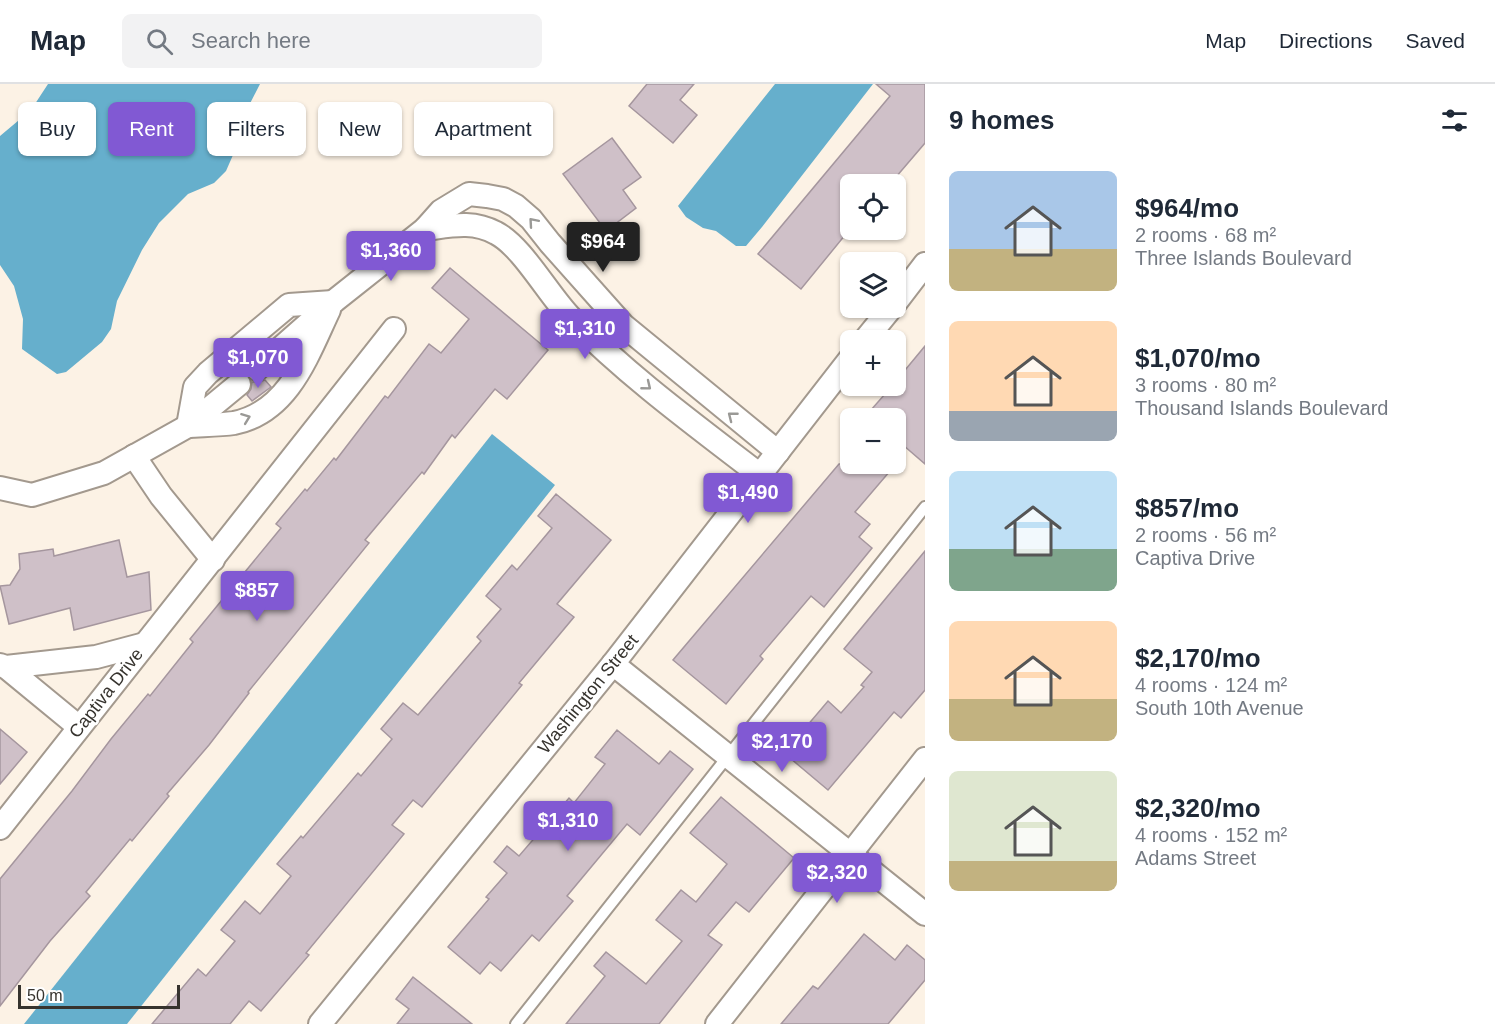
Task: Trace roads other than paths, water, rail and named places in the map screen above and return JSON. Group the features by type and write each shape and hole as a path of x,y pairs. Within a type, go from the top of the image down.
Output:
{"street":[{"path":"257,369 333,302 425,230 441,211 469,194 503,199 516,206 531,219 623,325 778,452"},
{"path":"425,230 467,224 484,227 498,234 524,260 569,316 611,357 760,475"},
{"path":"906,289 925,264"},
{"path":"188,426 234,423 268,408 285,394 297,376 333,302"},
{"path":"188,426 195,387 208,373 289,305 333,302"},
{"path":"873,330 883,318"},
{"name":"Captiva Drive","path":"0,828 394,329"},
{"name":"Washington Street","path":"320,1024 613,664 840,372"},
{"path":"0,488 32,495 104,473 188,426 239,384"},
{"path":"134,456 161,496 213,560"},
{"path":"3,666 96,657 145,644"},
{"path":"613,664 925,914"},
{"path":"3,666 79,727"},
{"path":"717,1024 925,759"}],"lane":[{"path":"516,1024 925,507"}],"water":[{"path":"48,84 260,84 251,102 207,102 207,156 233,156 226,171 214,183 188,194 159,223 142,250 117,301 111,329 102,342 66,372 57,374 22,349 23,319 14,286 0,265 0,136 18,121 18,156 96,156 96,102 36,102"},
{"path":"775,84 873,84 746,246 736,246 716,231 703,228 686,217 678,206"},
{"path":"492,434 555,485 127,1024 24,1024"}]}
